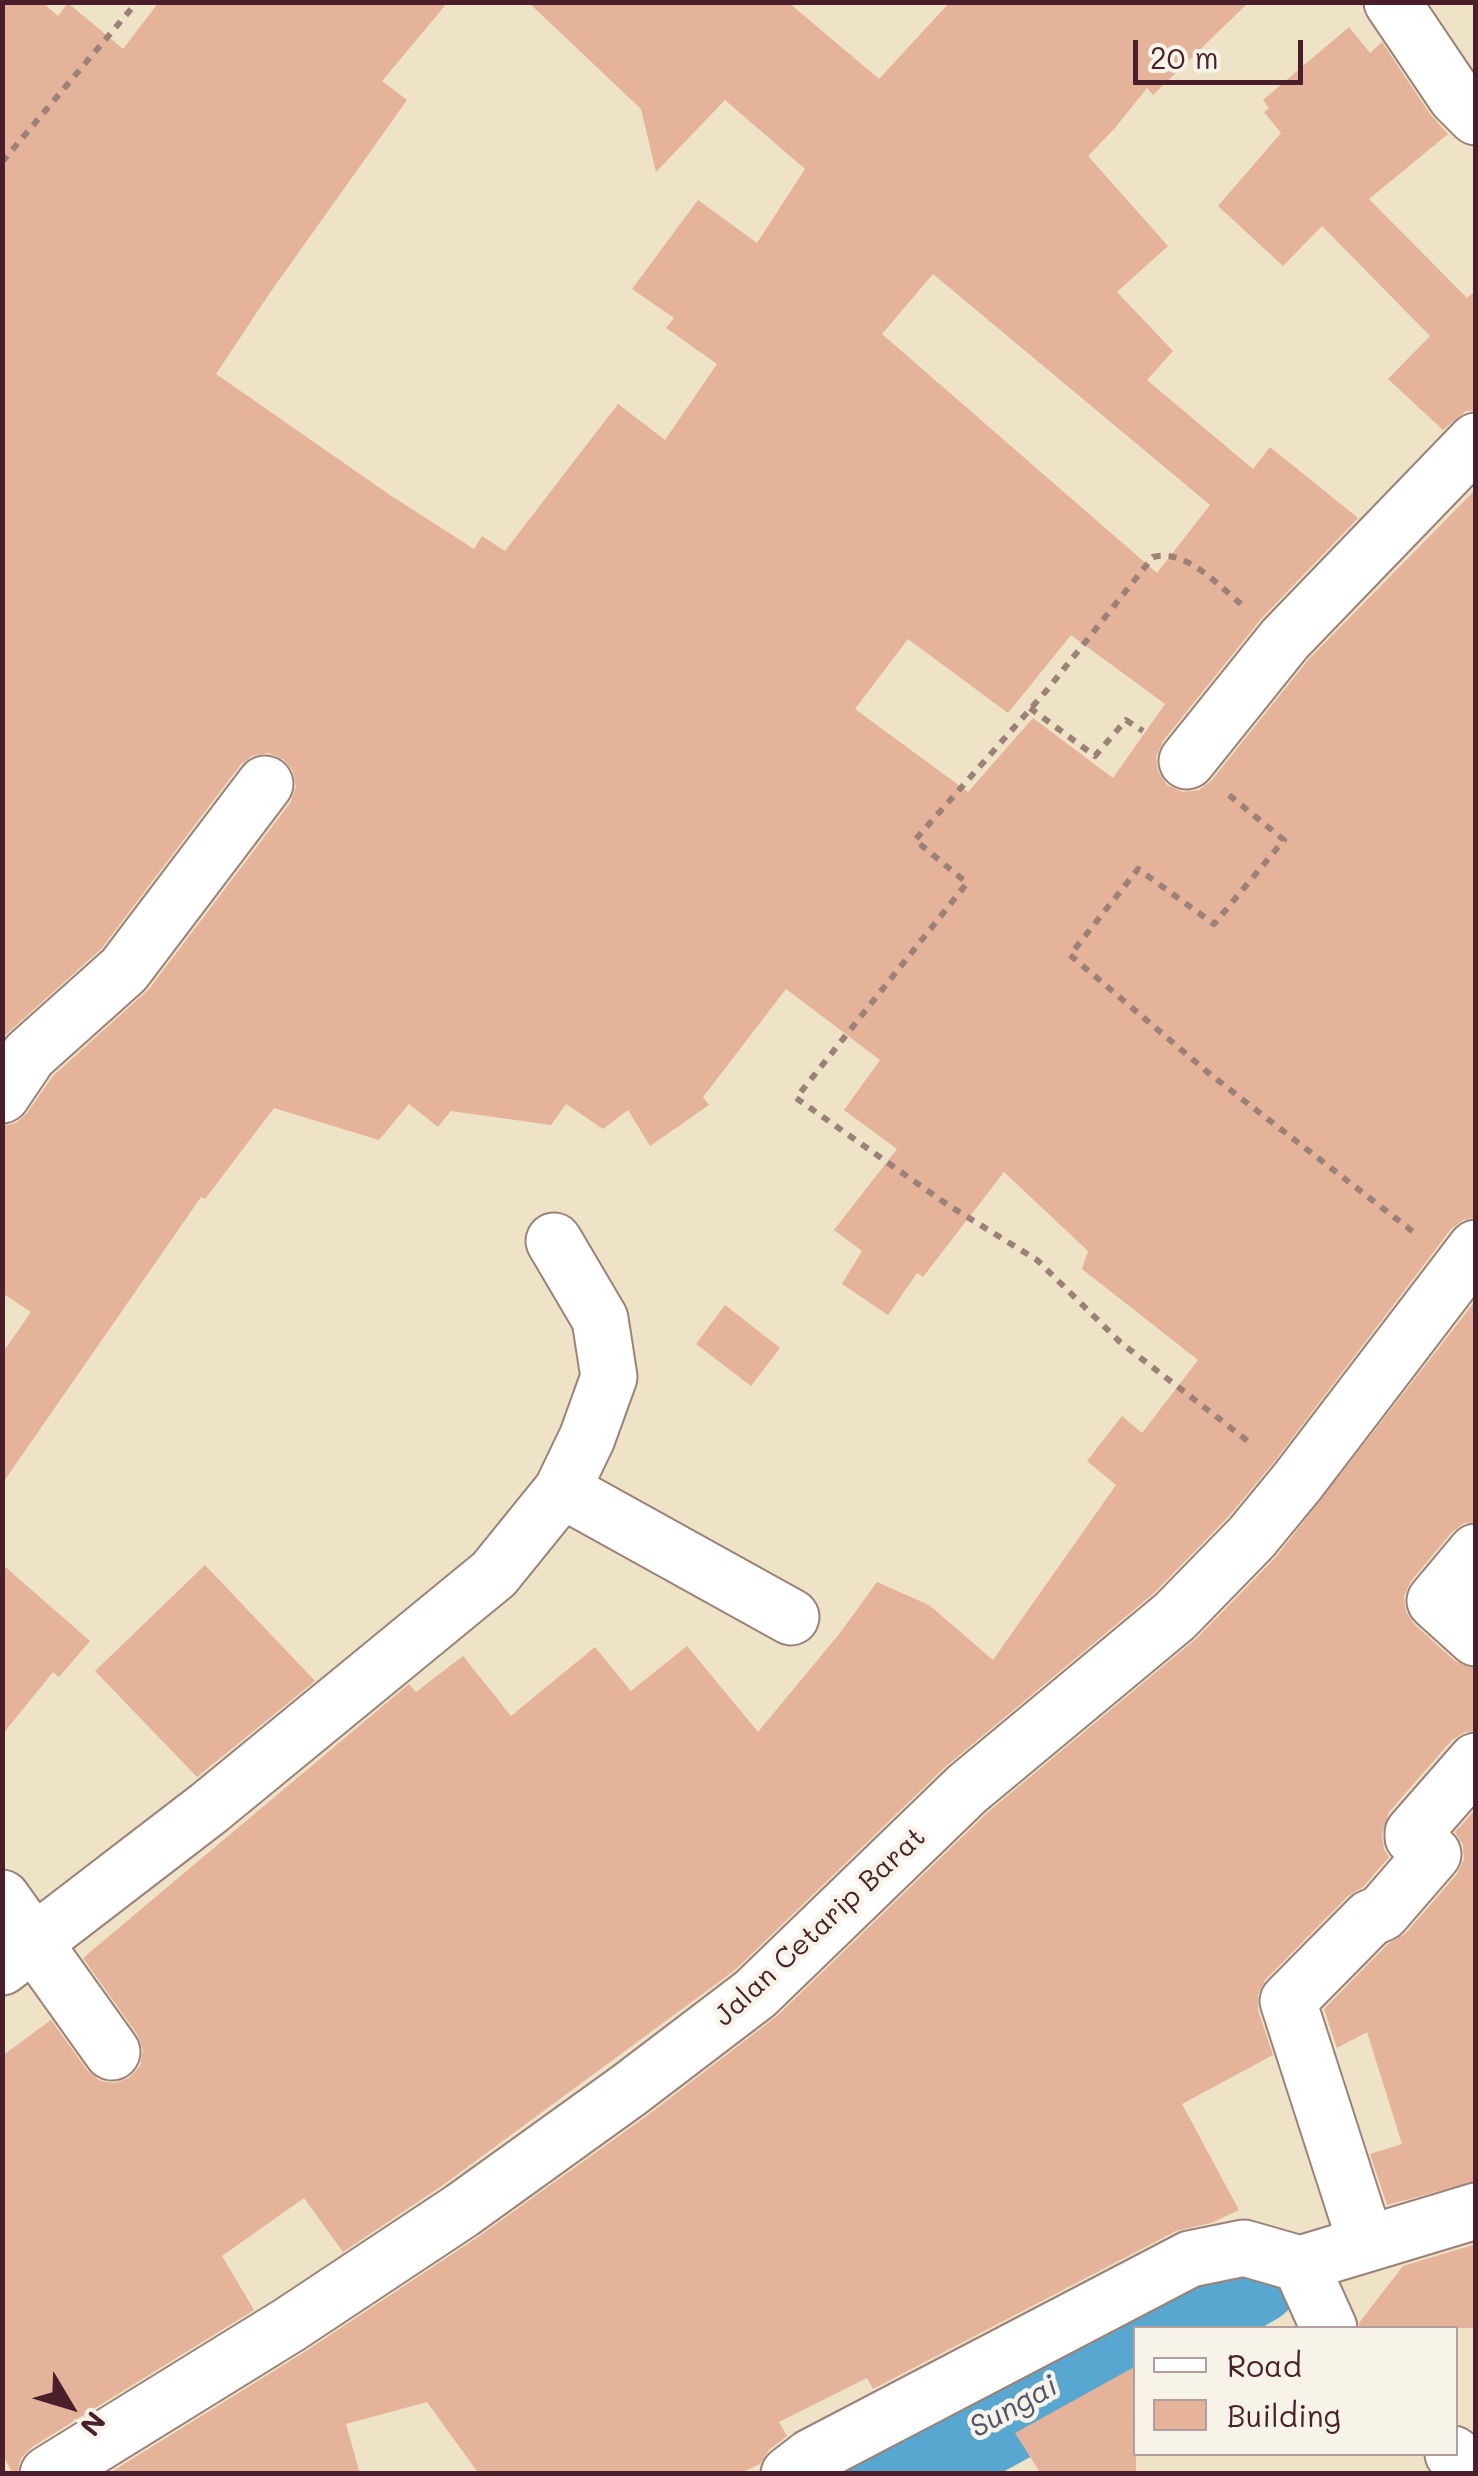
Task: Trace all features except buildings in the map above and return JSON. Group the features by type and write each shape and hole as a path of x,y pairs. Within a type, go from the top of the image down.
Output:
{"street":[{"path":"1392,2 1456,97 1476,118"},
{"path":"1188,760 1285,639 1476,441"},
{"path":"2,1094 29,1055 124,970 265,784"},
{"path":"19,1954 209,1808 494,1574 562,1490 587,1438 609,1377 600,1319 554,1241"},
{"name":"Jalan Cetarip Barat","path":"48,2474 289,2325 461,2211 754,1994 967,1789 1176,1616 1298,1481 1468,1258"},
{"path":"562,1490 791,1617"},
{"path":"1476,1552 1435,1601 1476,1638"},
{"path":"1366,2243 1288,2001 1370,1918 1382,1914 1433,1854 1412,1837 1414,1832 1476,1760"},
{"path":"2,1898 19,1954 112,2052"},
{"path":"789,2474 811,2457 1190,2259 1244,2248 1300,2264 1476,2211"},
{"path":"1300,2264 1327,2326"},
{"path":"1455,2456 1476,2474"}],"path":[{"path":"2,162 137,2"},
{"path":"1285,639 1180,558 1153,557 1030,708 915,840 967,884 796,1098 948,1205 1037,1260 1120,1342 1298,1481"},
{"path":"1030,708 1095,756 1126,720 1188,760 1284,840 1214,924 1138,869 1070,955 1212,1076 1468,1258"}],"waterway":[{"name":"Sungai","path":"1162,2326 1251,2275"},
{"name":"Sungai","path":"893,2474 1133,2343"}]}
